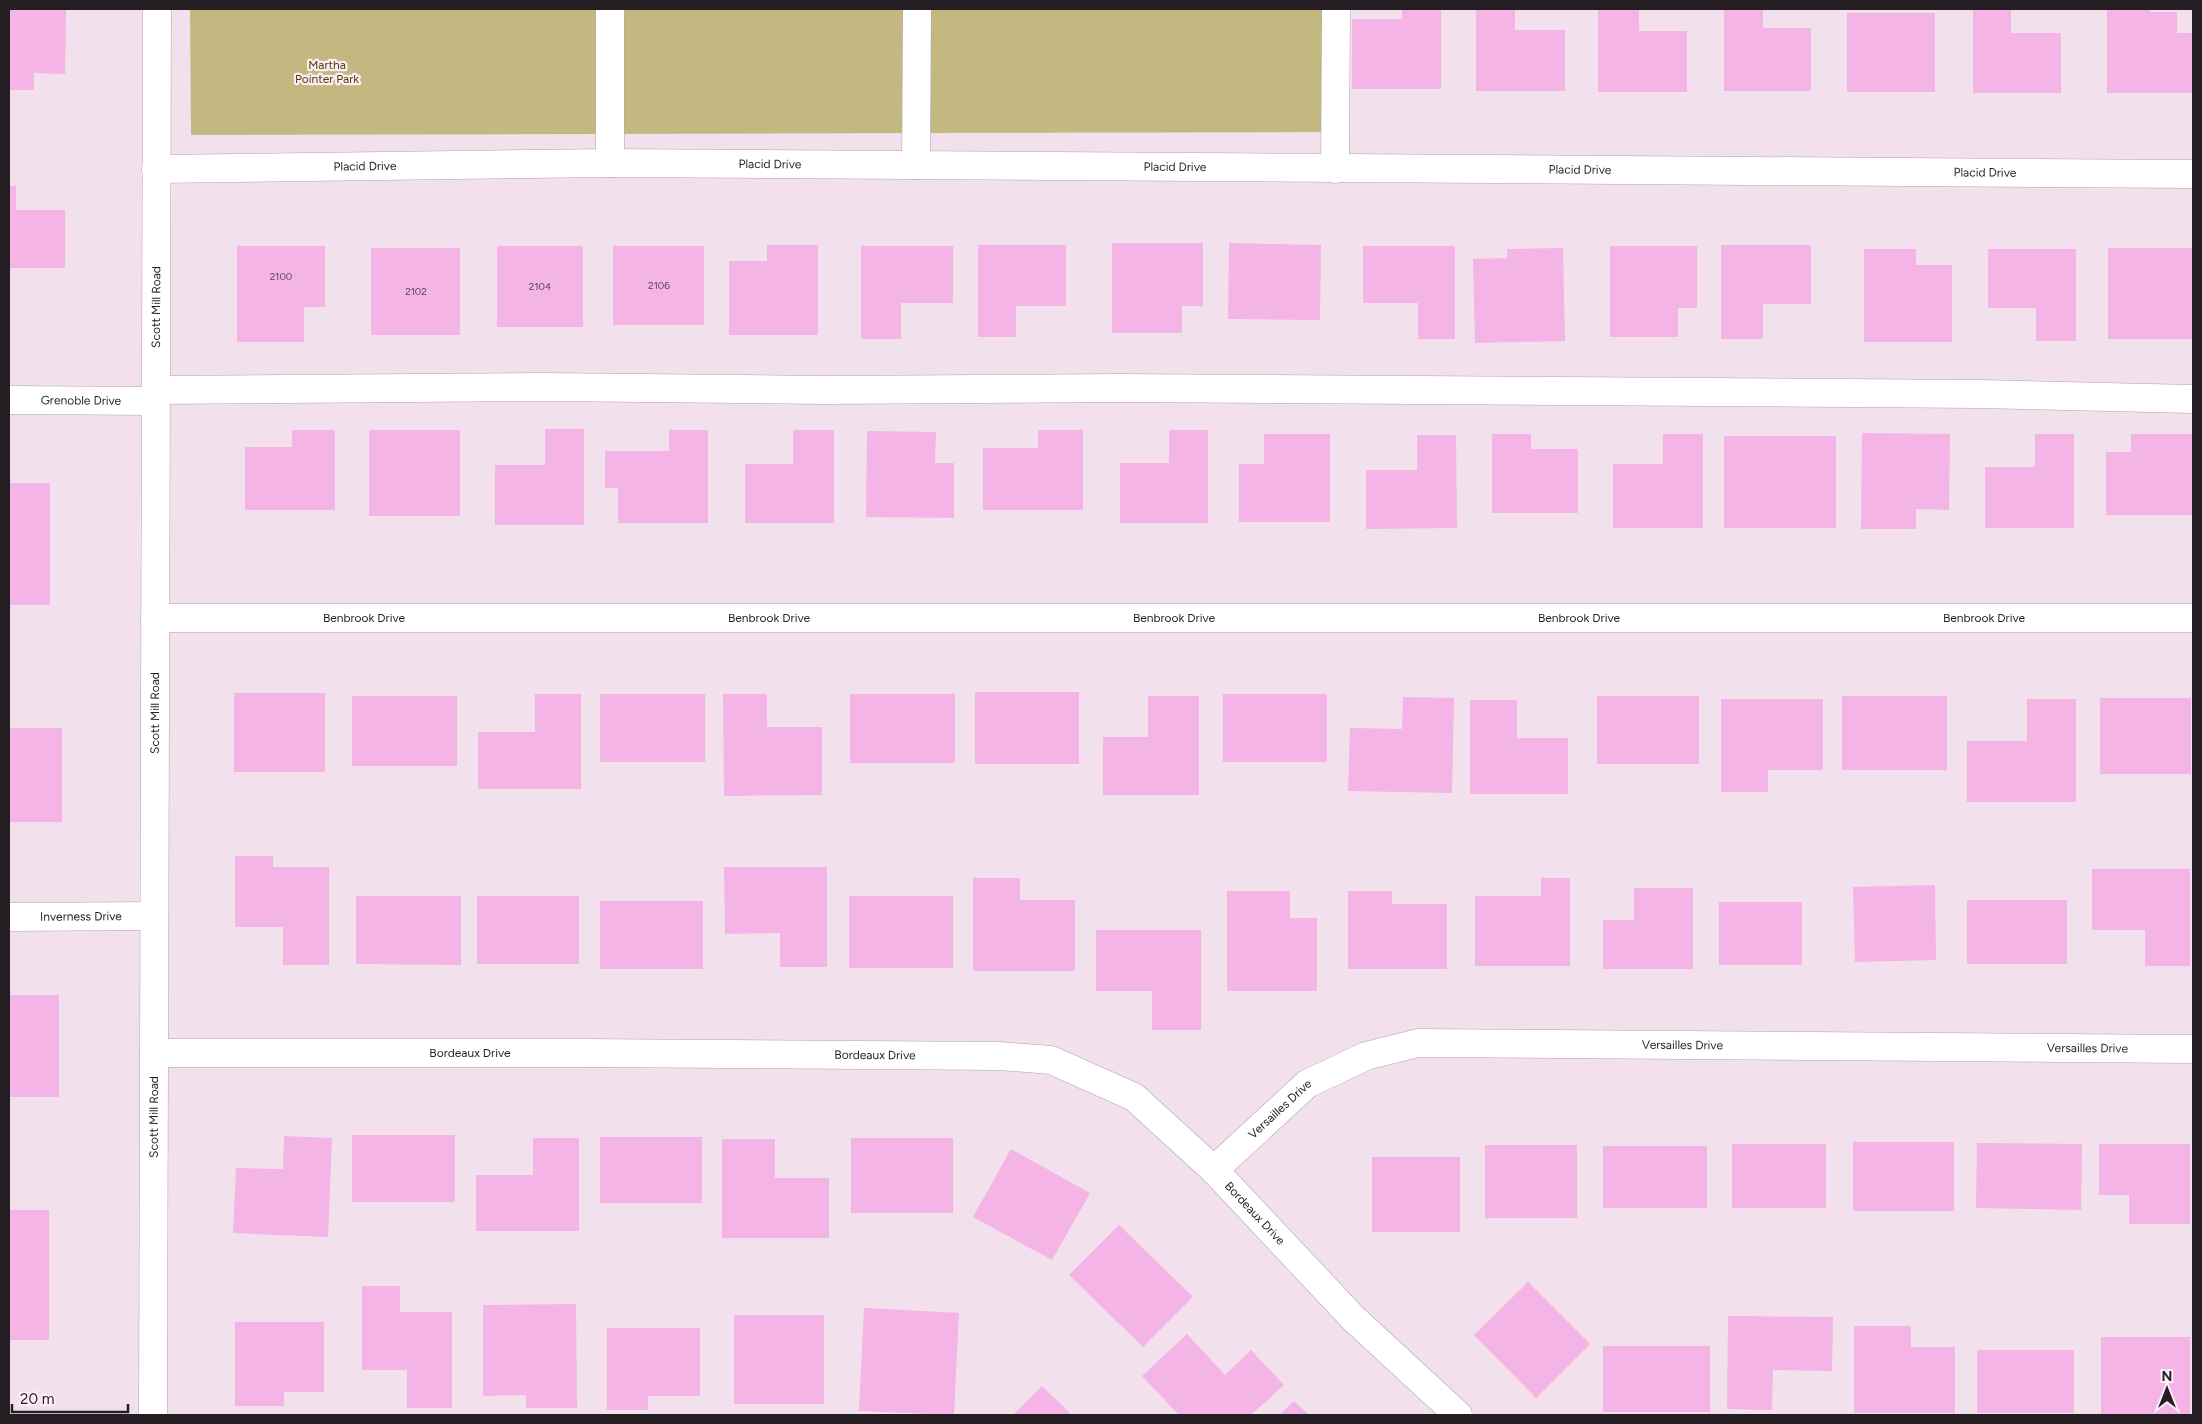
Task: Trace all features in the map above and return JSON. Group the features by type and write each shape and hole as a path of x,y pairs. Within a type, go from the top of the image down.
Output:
{"street":[{"name":"Scott Mill Road","path":"153,1415 157,9"},
{"path":"610,9 610,162"},
{"path":"916,165 917,9"},
{"path":"1335,169 1336,9"},
{"name":"Placid Drive","path":"156,169 610,162 1335,169 2193,174"},
{"name":"Grenoble Drive","path":"9,400 544,387 823,390 1121,388 1980,394 2193,399"},
{"name":"Benbrook Drive","path":"155,618 2193,618"},
{"name":"Inverness Drive","path":"9,917 154,916"},
{"name":"Versailles Drive","path":"1214,1170 1308,1084 1366,1056 1418,1043 1556,1046 2193,1050"},
{"name":"Bordeaux Drive","path":"154,1053 930,1055 999,1056 1051,1060 1134,1097 1214,1170 1353,1318 1458,1415"}],"green space":[{"name":"Martha Pointer Park","path":"190,9 1330,9 1329,132 191,135"}],"building":[{"path":"9,9 66,9 65,74 34,73 34,90 9,90"},
{"path":"1402,9 1441,9 1441,89 1352,89 1352,19 1402,19"},
{"path":"1476,9 1515,9 1515,30 1565,30 1565,91 1476,91"},
{"path":"1598,9 1639,9 1639,31 1687,31 1687,92 1598,92"},
{"path":"1724,9 1763,9 1763,28 1811,28 1811,91 1724,91"},
{"path":"1973,9 2011,9 2011,33 2061,33 2061,93 1973,93"},
{"path":"2107,9 2150,9 2150,12 2177,12 2177,33 2193,33 2193,93 2107,93"},
{"path":"1847,13 1935,13 1935,92 1847,92"},
{"path":"9,186 16,186 16,210 65,210 65,268 9,268"},
{"path":"1112,243 1203,243 1203,306 1182,306 1182,333 1112,333"},
{"path":"1229,243 1321,245 1320,320 1228,319"},
{"path":"767,245 818,245 818,335 729,335 729,261 767,261"},
{"path":"978,245 1066,245 1066,306 1016,306 1016,337 978,337"},
{"path":"1721,245 1811,245 1811,304 1763,304 1763,339 1721,339"},
{"path":"237,246 325,246 325,307 304,307 304,342 237,342"},
{"path":"497,246 583,246 583,327 497,327"},
{"path":"613,246 704,246 704,325 613,325"},
{"path":"861,246 953,246 953,303 901,303 901,339 861,339"},
{"path":"1363,246 1455,246 1455,339 1418,339 1418,303 1363,303"},
{"path":"1610,246 1697,246 1697,308 1678,308 1678,337 1610,337"},
{"path":"371,248 460,248 460,335 371,335"},
{"path":"1563,248 1565,341 1475,343 1473,259 1507,258 1507,249"},
{"path":"2108,248 2193,248 2193,339 2108,339"},
{"path":"1864,249 1916,249 1916,265 1952,265 1952,342 1864,342"},
{"path":"1988,249 2076,249 2076,341 2036,341 2036,308 1988,308"},
{"path":"545,429 584,429 584,525 495,525 495,465 545,465"},
{"path":"292,430 335,430 335,510 245,510 245,447 292,447"},
{"path":"369,430 460,430 460,516 369,516"},
{"path":"669,430 708,430 708,523 618,523 618,488 605,488 605,451 669,451"},
{"path":"793,430 834,430 834,523 745,523 745,464 793,464"},
{"path":"1038,430 1083,430 1083,510 983,510 983,448 1038,448"},
{"path":"1169,430 1208,430 1208,523 1120,523 1120,463 1169,463"},
{"path":"867,431 936,432 935,463 954,463 954,518 866,517"},
{"path":"1862,433 1950,434 1949,510 1916,509 1916,529 1861,529"},
{"path":"1264,434 1330,434 1330,522 1239,522 1239,464 1264,464"},
{"path":"1492,434 1531,434 1531,449 1578,449 1578,513 1492,513"},
{"path":"1663,434 1703,434 1703,528 1613,528 1613,464 1663,464"},
{"path":"2035,434 2074,434 2074,528 1985,528 1985,467 2035,467"},
{"path":"2131,434 2193,434 2193,515 2106,515 2106,452 2131,452"},
{"path":"1417,435 1456,435 1457,528 1366,529 1366,470 1417,470"},
{"path":"1724,436 1836,436 1836,528 1724,528"},
{"path":"9,483 50,483 50,605 9,605"},
{"path":"975,692 1079,692 1079,764 975,764"},
{"path":"234,693 325,693 325,772 234,772"},
{"path":"535,694 581,694 581,789 478,789 478,732 535,732"},
{"path":"600,694 705,694 705,762 600,762"},
{"path":"723,694 767,694 767,727 822,727 822,795 724,796"},
{"path":"850,694 955,694 955,763 850,763"},
{"path":"1223,694 1327,694 1327,762 1223,762"},
{"path":"352,696 457,696 457,766 352,766"},
{"path":"1148,696 1199,696 1199,795 1103,795 1103,737 1148,737"},
{"path":"1597,696 1699,696 1699,764 1597,764"},
{"path":"1842,696 1947,696 1947,770 1842,770"},
{"path":"1403,697 1454,698 1452,793 1348,791 1350,728 1402,729"},
{"path":"2100,698 2191,698 2191,774 2100,774"},
{"path":"1721,699 1823,699 1823,770 1768,770 1768,792 1721,792"},
{"path":"2027,699 2076,699 2076,802 1967,802 1967,741 2027,741"},
{"path":"1470,700 1517,700 1517,738 1568,738 1568,794 1470,794"},
{"path":"9,728 62,728 62,822 9,822"},
{"path":"235,856 273,856 273,867 329,867 329,965 283,965 283,927 235,927"},
{"path":"724,867 827,867 827,967 780,967 780,933 725,934"},
{"path":"2092,869 2190,869 2190,966 2145,966 2145,930 2092,930"},
{"path":"973,878 1020,878 1020,900 1075,900 1075,971 973,971"},
{"path":"1541,878 1570,878 1570,966 1475,966 1475,896 1541,896"},
{"path":"1935,885 1936,960 1855,962 1853,887"},
{"path":"1634,888 1693,888 1693,969 1603,969 1603,920 1634,920"},
{"path":"1227,891 1290,891 1290,918 1317,918 1317,991 1227,991"},
{"path":"1348,891 1392,891 1392,904 1447,904 1447,969 1348,969"},
{"path":"356,896 461,896 461,965 356,964"},
{"path":"477,896 579,896 579,964 477,964"},
{"path":"849,896 953,896 953,968 849,968"},
{"path":"1967,900 2067,900 2067,964 1967,964"},
{"path":"600,901 703,901 703,969 600,969"},
{"path":"1719,902 1802,902 1802,965 1719,965"},
{"path":"1096,930 1201,930 1201,1030 1152,1030 1152,991 1096,991"},
{"path":"9,995 59,995 59,1097 9,1097"},
{"path":"352,1135 455,1135 455,1202 352,1202"},
{"path":"284,1136 332,1138 328,1237 233,1233 236,1168 283,1169"},
{"path":"600,1137 702,1137 702,1203 600,1203"},
{"path":"533,1138 579,1138 579,1231 476,1231 476,1175 533,1175"},
{"path":"851,1138 953,1138 953,1213 851,1213"},
{"path":"722,1139 775,1139 775,1178 829,1178 829,1238 722,1238"},
{"path":"1853,1142 1954,1142 1954,1211 1853,1211"},
{"path":"1977,1143 2082,1144 2081,1210 1976,1208"},
{"path":"1732,1144 1826,1144 1826,1208 1732,1208"},
{"path":"2099,1144 2190,1144 2190,1224 2129,1224 2129,1195 2099,1195"},
{"path":"1485,1145 1577,1145 1577,1218 1485,1218"},
{"path":"1603,1146 1707,1146 1707,1208 1603,1208"},
{"path":"1011,1149 1090,1193 1052,1260 973,1217"},
{"path":"1372,1157 1460,1157 1460,1232 1372,1232"},
{"path":"9,1210 49,1210 49,1340 9,1340"},
{"path":"1119,1225 1193,1297 1143,1347 1069,1275"},
{"path":"1528,1282 1590,1344 1536,1398 1474,1335"},
{"path":"362,1286 400,1286 400,1312 452,1312 452,1408 407,1408 407,1370 362,1370"},
{"path":"576,1304 577,1408 526,1408 526,1395 483,1396 483,1305"},
{"path":"864,1308 959,1313 954,1415 859,1411"},
{"path":"734,1315 824,1315 824,1404 734,1404"},
{"path":"1728,1316 1833,1317 1832,1371 1773,1370 1772,1410 1727,1409"},
{"path":"235,1322 324,1322 324,1392 284,1392 284,1406 235,1406"},
{"path":"1854,1326 1911,1326 1911,1347 1955,1347 1955,1413 1854,1413"},
{"path":"607,1328 700,1328 700,1396 648,1396 648,1410 607,1410"},
{"path":"1187,1334 1225,1375 1251,1350 1284,1385 1251,1415 1179,1415 1142,1376"},
{"path":"2101,1337 2190,1337 2190,1415 2101,1415"},
{"path":"1603,1346 1710,1346 1710,1412 1603,1412"},
{"path":"1977,1350 2074,1350 2074,1413 1977,1413"},
{"path":"1042,1386 1072,1415 1013,1415"},
{"path":"1294,1401 1309,1415 1279,1415"}]}
